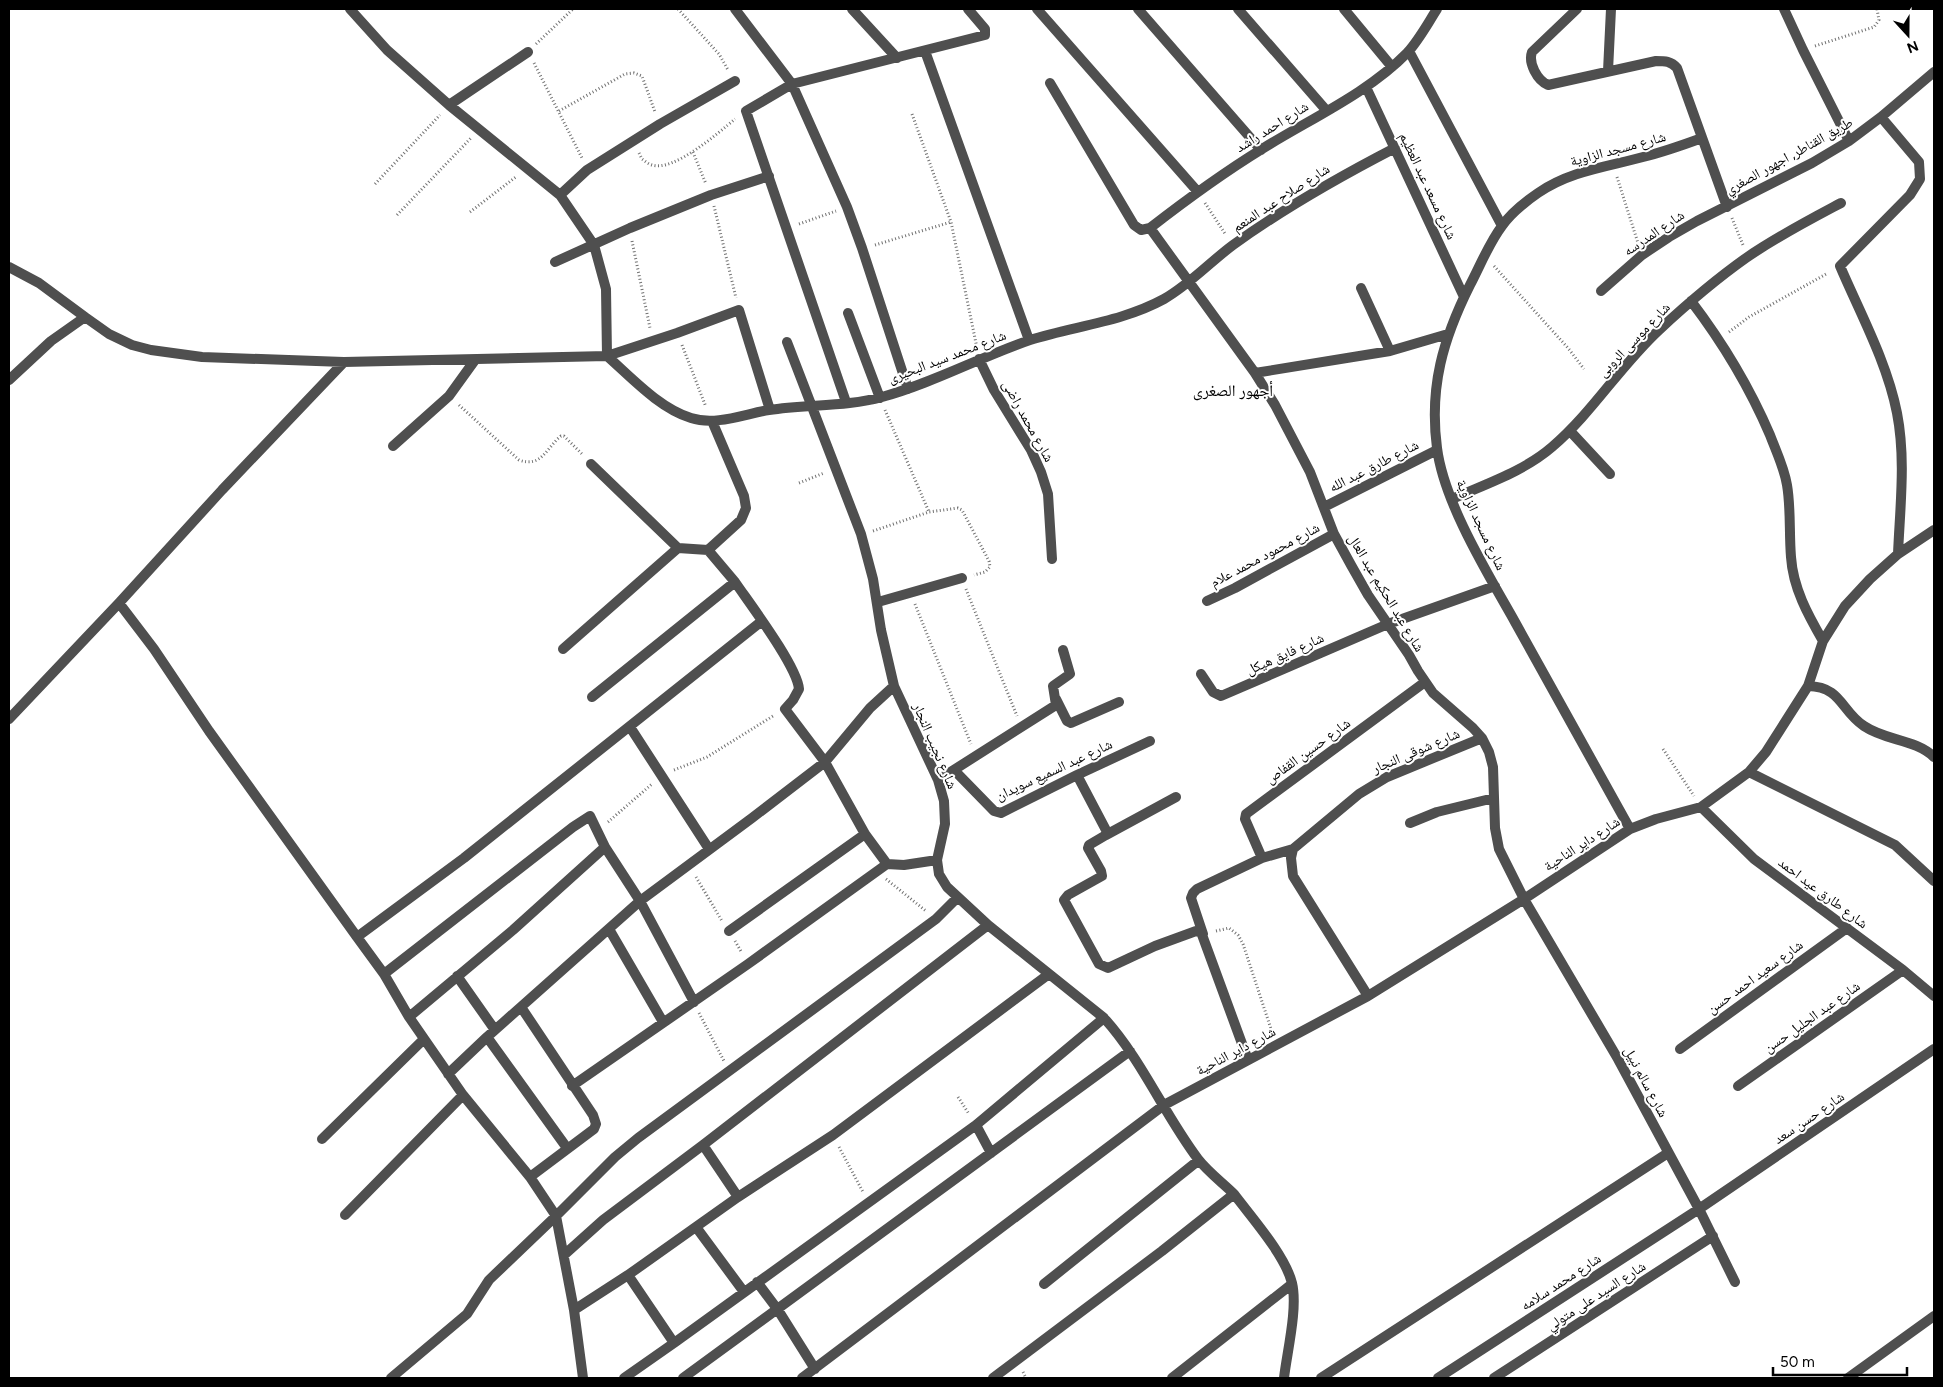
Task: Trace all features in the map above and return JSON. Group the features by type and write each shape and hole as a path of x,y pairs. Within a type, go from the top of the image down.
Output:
{"street":[{"path":"350,9 387,50 449,105 560,195 594,245 606,289 606,356"},
{"path":"735,9 792,84 847,207 908,389"},
{"path":"852,9 897,58"},
{"path":"846,402 746,111 792,84 985,34 985,28 968,9"},
{"path":"1037,9 1198,192"},
{"path":"1138,9 1260,150"},
{"path":"1238,9 1326,110"},
{"path":"1344,9 1392,67"},
{"name":"شارع احمد راشد","path":"1150,228 1198,192 1260,150 1366,87 1409,51 1437,9"},
{"path":"1577,9 1532,52 1530,61 1539,79 1548,85 1656,61 1667,61 1674,64 1727,207"},
{"path":"1608,71 1611,9"},
{"path":"1784,9 1849,141"},
{"path":"925,51 1029,340"},
{"path":"1409,51 1502,226"},
{"path":"449,105 528,52"},
{"name":"طريق القناطر, اجهور الصغري","path":"1727,207 1812,163 1849,141 1881,117 1934,72"},
{"path":"560,195 588,170 660,124 734,81"},
{"path":"1050,83 1134,225 1141,230 1150,228"},
{"name":"شارع مسعد عبد العظيم","path":"1366,87 1464,297"},
{"path":"1881,117 1919,162 1920,179 1910,195 1840,266 1883,365 1897,412 1902,451 1898,554"},
{"name":"شارع مسجد الزاوية","path":"1630,829 1495,586 1452,499 1437,450 1434,411 1438,372 1448,334 1464,297 1502,226 1518,209 1539,192 1562,179 1587,169 1658,153 1702,138"},
{"name":"شارع صلاح عبد المنعم","path":"1188,281 1232,246 1284,210 1323,186 1395,148"},
{"path":"554,262 711,195 769,176"},
{"name":"شارع موسى الروبى","path":"1452,499 1530,463 1551,448 1570,431 1629,361 1691,301 1748,257 1793,228 1841,203"},
{"name":"شارع المدرسه","path":"1601,291 1642,255 1697,220 1727,207"},
{"name":"شارع عبد الحكيم عبد العال","path":"1150,228 1255,373 1294,438 1334,534 1368,595 1425,682 1443,702 1482,738 1489,752 1493,767 1495,828 1499,849 1524,899"},
{"path":"9,266 40,284 109,334 132,345 159,352 202,357 344,362 606,356 739,310 770,410"},
{"name":"شارع محمد سيد البحيرى","path":"606,356 674,411 692,418 712,421 770,410 813,407 880,398 908,389 979,358 1029,340 1085,324 1114,319 1140,310 1165,298 1188,281"},
{"path":"1361,288 1390,351"},
{"path":"1691,301 1720,339 1741,373 1759,410 1782,466 1787,485 1791,558 1797,588 1808,616 1823,641"},
{"path":"848,312 880,398"},
{"path":"9,380 51,341 85,317"},
{"path":"1255,373 1390,351 1448,334"},
{"name":"شارع نجيب النجار","path":"787,342 837,468 868,556 878,602 880,630 894,686 938,780 944,801 945,824 937,860"},
{"name":"شارع محمد راضى","path":"979,358 994,390 1031,450 1041,472 1048,494 1052,559"},
{"path":"392,446 449,396 475,360"},
{"path":"9,719 344,362"},
{"path":"591,464 678,548 708,550 742,520 746,508 744,496 712,421"},
{"path":"1570,431 1610,474"},
{"name":"شارع طارق عبد الله","path":"1324,507 1437,450"},
{"name":"شارع داير الناحية","path":"802,1378 1164,1105 1368,996 1524,899 1630,829 1656,819 1701,807 1749,772 1766,752 1808,686 1823,641 1845,606 1870,579 1898,554 1934,530"},
{"name":"شارع محمود محمد علام","path":"1207,601 1235,588 1334,534"},
{"path":"563,648 678,548"},
{"path":"708,550 735,582 790,666 799,683 799,688 793,700 785,709 825,762 865,834 887,864"},
{"path":"878,602 962,578"},
{"path":"592,697 735,582"},
{"path":"1388,624 1495,586"},
{"path":"119,603 154,649 209,731 384,974 409,1017 448,1074 530,1177 556,1216 574,1310 583,1378"},
{"path":"357,937 464,858 762,622"},
{"name":"شارع فايق هيكل","path":"1201,674 1213,692 1221,696 1388,624"},
{"path":"1063,650 1070,674 1053,686 1056,699 1067,721 1071,723 1119,702"},
{"name":"شارع حسين القفاص","path":"1262,858 1245,819 1246,814 1425,682"},
{"path":"448,1074 491,1033 640,901 825,762 870,708 894,686"},
{"path":"1808,686 1821,686 1832,692 1863,726 1878,734 1913,744 1930,752 1934,757"},
{"path":"938,780 1054,707 1057,702 1056,699"},
{"path":"630,727 710,849"},
{"name":"شارع شوقى النجار","path":"1293,849 1372,785 1402,770 1482,738"},
{"name":"شارع عبد السميع سويدان","path":"954,770 994,811 1001,813 1150,741"},
{"path":"1749,772 1895,845 1934,881"},
{"path":"1077,775 1106,829 1106,834"},
{"path":"1176,797 1092,842 1088,848 1102,876 1065,897 1065,904 1099,964 1103,967 1112,966 1196,930 1203,934"},
{"path":"1410,823 1456,806 1494,798"},
{"name":"شارع طارق عيد احمد","path":"1701,807 1754,859 1903,970 1934,996"},
{"path":"384,974 581,820 591,816 605,847 640,901 694,1002"},
{"path":"729,931 865,834"},
{"path":"409,1017 514,930 605,847"},
{"path":"1248,1060 1192,903 1193,893 1262,858 1293,849 1291,867 1293,876 1368,996"},
{"path":"572,1086 748,964 887,864 904,865 937,860 940,874 947,887 958,898 988,925 1104,1018 1130,1051 1199,1160 1234,1194 1285,1265 1292,1284 1293,1303 1284,1378"},
{"path":"391,1378 467,1314 489,1280 630,1144 936,919 958,898"},
{"name":"شارع سالم نبيل","path":"1524,899 1618,1059 1699,1209 1735,1282"},
{"path":"564,1255 603,1220 988,925"},
{"name":"شارع سعيد احمد حسن","path":"1680,1049 1847,928"},
{"path":"609,929 663,1022"},
{"name":"شارع عبد الجليل حسن","path":"1738,1086 1903,970"},
{"path":"574,1310 628,1275 738,1197 833,1135 1049,974"},
{"path":"457,976 491,1033 567,1148"},
{"path":"521,1007 593,1115 596,1124 594,1129 530,1177"},
{"path":"624,1378 976,1125 1104,1018"},
{"path":"322,1139 424,1039"},
{"name":"شارع حسن سعد","path":"1699,1209 1934,1048"},
{"path":"683,1378 1130,1051"},
{"path":"345,1216 463,1095"},
{"path":"976,1125 991,1153"},
{"path":"703,1145 738,1197"},
{"path":"1321,1378 1668,1153"},
{"path":"1044,1284 1199,1160"},
{"path":"993,1378 1162,1251 1234,1194"},
{"name":"شارع محمد سلامه","path":"1438,1378 1699,1209"},
{"path":"696,1227 744,1292"},
{"name":"شارع السيد على متولي","path":"1494,1378 1712,1236"},
{"path":"628,1275 674,1343"},
{"path":"757,1282 778,1310 815,1369"},
{"path":"1172,1378 1292,1284"},
{"path":"1848,1378 1934,1316"}],"path":[{"path":"573,9 528,52 588,170"},
{"path":"678,9 719,54 734,81"},
{"path":"1803,50 1874,28 1879,20 1877,9"},
{"path":"558,111 625,74 634,73 642,76 660,124"},
{"path":"375,184 449,105"},
{"path":"634,140 642,159 652,165 665,165 693,152 746,111"},
{"path":"912,114 951,222 979,358"},
{"path":"397,215 479,129"},
{"path":"693,152 711,195 739,310"},
{"path":"1613,164 1642,255"},
{"path":"470,212 526,168"},
{"path":"1198,192 1232,246"},
{"path":"786,228 847,207"},
{"path":"1727,207 1748,257"},
{"path":"862,248 951,222"},
{"path":"630,228 653,340"},
{"path":"1486,256 1568,348 1584,369"},
{"path":"1720,339 1749,317 1840,266"},
{"path":"677,333 712,421"},
{"path":"449,396 519,460 528,463 538,461 560,436 563,436 591,464"},
{"path":"880,398 929,512"},
{"path":"799,483 837,468"},
{"path":"861,534 929,512 958,508 962,510 990,560 990,567 985,572 962,578 1022,728"},
{"path":"911,592 976,756"},
{"path":"598,831 662,774 707,757 749,733 785,709"},
{"path":"1663,749 1701,807"},
{"path":"689,866 748,964"},
{"path":"876,871 936,919"},
{"path":"1203,934 1229,928 1238,935 1243,944 1276,1045"},
{"path":"694,1002 730,1072"},
{"path":"958,1097 976,1125"},
{"path":"833,1135 868,1202"}],"district":[{"name":"أجهور الصغرى","path":"1233,390"}]}
